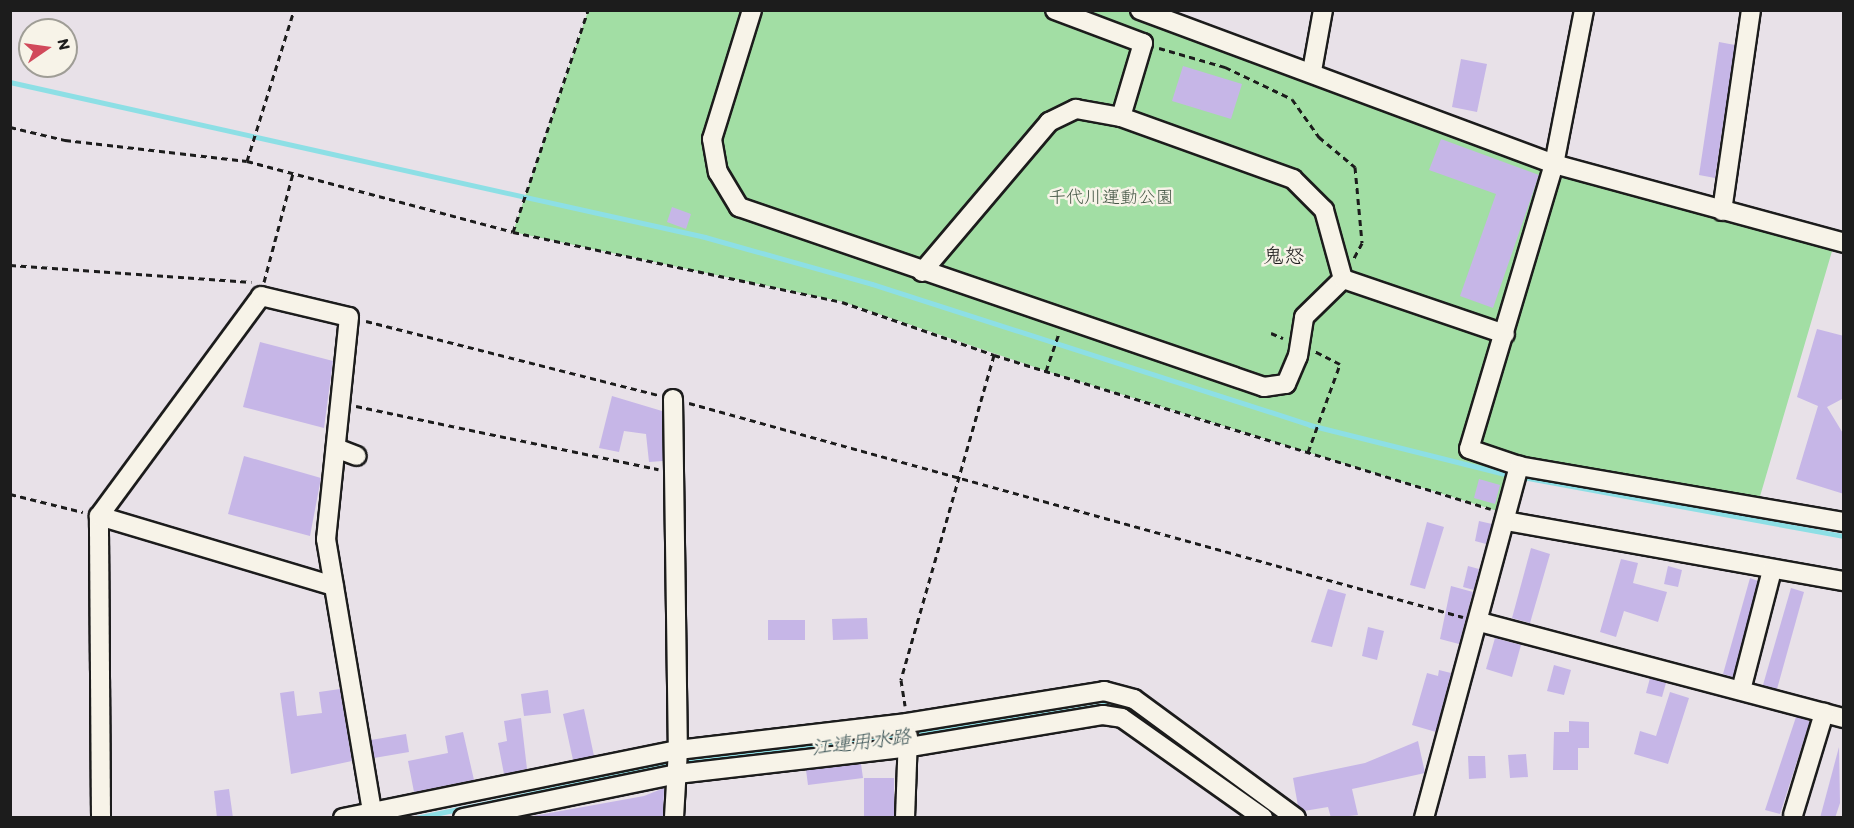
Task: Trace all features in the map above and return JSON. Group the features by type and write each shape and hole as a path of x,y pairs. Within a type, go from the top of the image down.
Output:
{"street":[{"path":"752,10 712,139 718,172 739,207 922,272 1264,387 1286,384 1299,344 1304,317 1343,279"},
{"path":"1055,10 1143,43 1121,117"},
{"path":"1140,10 1312,71 1554,164 1844,243"},
{"path":"1312,71 1323,10"},
{"path":"1584,10 1554,164 1469,449 1519,466 1844,522"},
{"path":"1722,211 1751,10"},
{"path":"922,272 1049,122 1076,109 1121,117 1293,179 1324,210 1343,279"},
{"path":"1343,279 1504,334"},
{"path":"101,818 99,516 262,289 350,317 326,539 373,815"},
{"path":"673,399 678,750 674,818"},
{"path":"336,448 357,456"},
{"path":"1424,818 1480,622 1519,466"},
{"path":"99,516 334,586"},
{"path":"1507,517 1772,570 1844,581"},
{"path":"1742,690 1772,570"},
{"path":"1480,622 1844,718"},
{"path":"343,818 373,815 514,783 678,750 907,723 1104,691 1134,699 1142,721 1263,818"},
{"path":"1793,815 1824,713"},
{"path":"463,818 677,774 910,747 1103,715 1142,721 1296,818"},
{"path":"905,818 910,747 907,723"},
{"path":"514,783 519,807"}],"path":[{"path":"247,161 294,10"},
{"path":"513,232 588,10"},
{"path":"1143,43 1225,67 1292,99 1319,138 1355,167 1362,243 1343,279"},
{"path":"10,127 64,140 247,161 513,232 843,302 994,355 1308,452 1507,517"},
{"path":"10,265 262,289 293,173"},
{"path":"350,317 673,399 959,480 1480,622"},
{"path":"1046,371 1063,320"},
{"path":"1271,333 1341,364 1308,452"},
{"path":"907,723 901,680 994,355"},
{"path":"340,403 674,473"},
{"path":"10,494 99,516"}],"green space":[{"name":"千代川運動公園","path":"1140,10 1554,164 1835,241 1756,510 1519,466 1507,514 1046,371 843,302 513,232 588,11"}],"building":[{"path":"1719,42 1735,45 1715,178 1699,175"},
{"path":"1461,59 1487,64 1477,112 1452,107"},
{"path":"1183,66 1242,84 1231,119 1172,101"},
{"path":"1441,139 1539,175 1493,308 1460,296 1496,194 1429,170"},
{"path":"672,207 691,214 686,229 667,222"},
{"path":"1817,329 1844,336 1844,398 1827,407 1844,435 1844,494 1796,479 1818,406 1797,397"},
{"path":"260,342 333,361 324,428 243,407"},
{"path":"612,396 662,411 663,461 649,462 646,434 624,431 619,452 599,448"},
{"path":"244,456 321,478 310,536 228,514"},
{"path":"1479,479 1500,485 1495,504 1474,498"},
{"path":"1479,521 1492,524 1486,544 1475,541"},
{"path":"1427,522 1444,527 1425,589 1410,585"},
{"path":"1531,548 1550,554 1530,623 1512,618"},
{"path":"1621,559 1638,563 1633,583 1667,592 1658,622 1624,611 1616,637 1600,632"},
{"path":"1468,566 1479,569 1474,590 1463,587"},
{"path":"1668,566 1682,570 1678,587 1664,584"},
{"path":"1750,578 1758,581 1733,677 1723,674"},
{"path":"1451,586 1473,592 1459,644 1440,639"},
{"path":"1791,588 1804,592 1777,689 1763,685"},
{"path":"1328,589 1346,594 1332,647 1311,642"},
{"path":"867,618 868,639 833,640 832,619"},
{"path":"768,620 805,620 805,640 768,640"},
{"path":"1368,627 1384,631 1377,660 1362,656"},
{"path":"1495,638 1521,645 1512,677 1486,669"},
{"path":"1554,665 1571,670 1564,695 1547,691"},
{"path":"1439,670 1451,673 1436,732 1412,725 1427,673 1438,676"},
{"path":"1650,678 1666,683 1662,697 1646,693"},
{"path":"340,689 352,761 291,774 280,693 294,691 297,716 322,713 319,692"},
{"path":"548,690 551,713 524,716 521,694"},
{"path":"1670,692 1689,698 1668,764 1634,754 1640,731 1656,736"},
{"path":"584,709 594,756 573,760 563,714"},
{"path":"1796,717 1810,721 1780,814 1765,810"},
{"path":"521,718 527,769 504,774 498,743 507,741 504,721"},
{"path":"1569,721 1589,722 1589,748 1578,748 1578,770 1553,770 1554,732 1569,732"},
{"path":"463,732 474,780 414,792 408,761 448,753 445,736"},
{"path":"406,734 409,752 374,758 371,740"},
{"path":"1418,741 1425,773 1352,789 1358,815 1331,818 1328,807 1304,811 1298,806 1293,778 1365,763"},
{"path":"1839,747 1840,803 1835,818 1820,818"},
{"path":"1526,754 1528,777 1510,778 1508,755"},
{"path":"1468,756 1485,756 1486,778 1469,779"},
{"path":"861,764 863,778 808,785 806,770"},
{"path":"864,778 894,778 894,818 864,818"},
{"path":"664,788 663,818 522,818 644,796"},
{"path":"229,789 233,818 217,818 214,791"}],"waterway":[{"path":"10,82 705,237 872,284 1310,425 1513,476"},
{"path":"1522,477 1844,536"},
{"name":"江連用水路","path":"913,735 1108,704 1127,709 1175,745"},
{"name":"江連用水路","path":"681,763 905,736"},
{"name":"江連用水路","path":"416,818 673,764"}],"district":[{"name":"鬼怒","path":"1284,256"}]}
